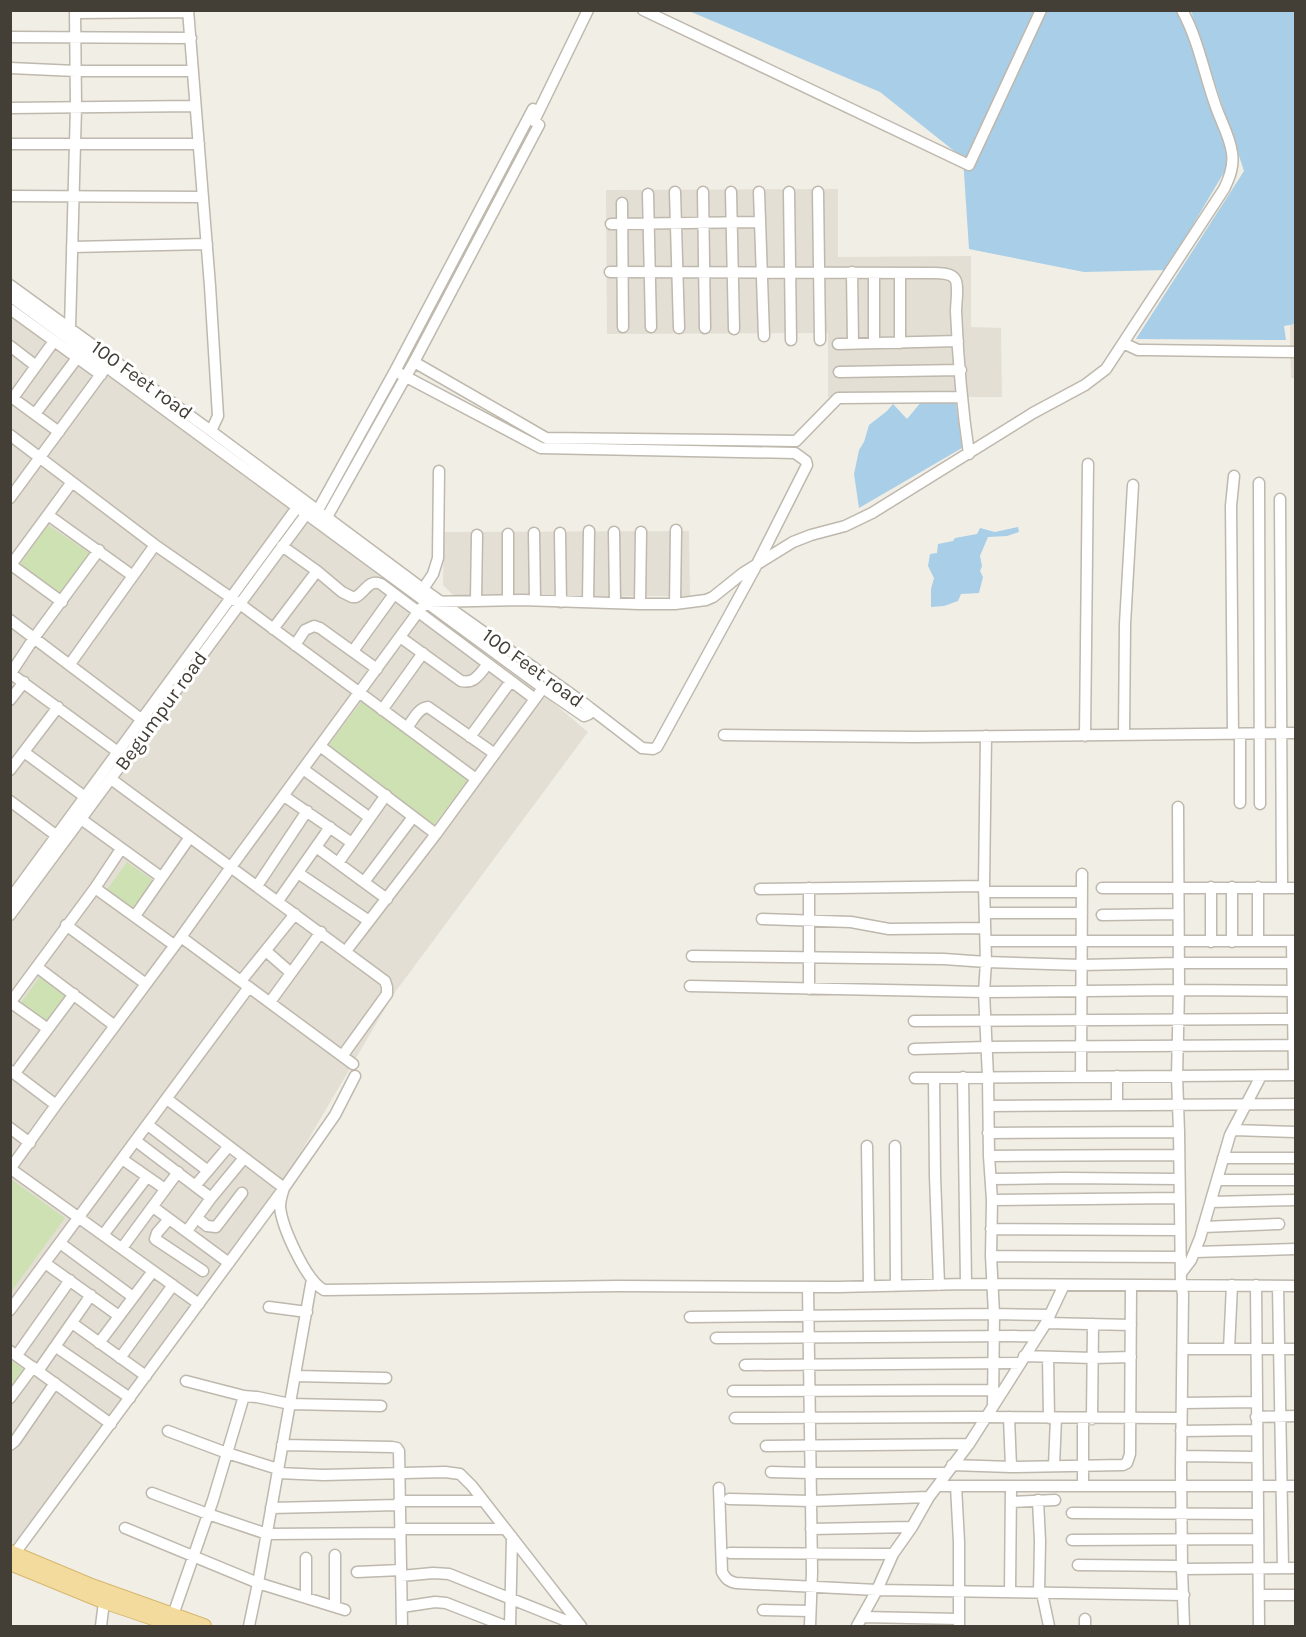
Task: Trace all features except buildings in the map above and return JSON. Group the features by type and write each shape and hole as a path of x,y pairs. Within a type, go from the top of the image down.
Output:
{"main road":[{"path":"12,1558 104,1596 175,1621 204,1626"}],"street":[{"path":"307,508 395,371 583,10"},
{"path":"327,517 406,377 539,125 534,122 588,10"},
{"path":"643,10 969,165 1041,10"},
{"path":"199,1304 11,1169 418,612 428,602 441,601 534,600 675,604 706,600 743,573 793,542 872,513 1033,413 1100,375 1111,364 1224,189 1233,167 1230,146 1195,38 1182,10"},
{"path":"70,328 76,107 75,12 188,11 218,416 211,431"},
{"path":"10,37 190,38"},
{"path":"10,68 76,71 194,71"},
{"path":"10,108 195,106"},
{"path":"10,144 199,144"},
{"path":"675,192 679,328"},
{"path":"703,192 705,328"},
{"path":"731,192 734,329"},
{"path":"759,192 764,336"},
{"path":"789,192 791,340"},
{"path":"818,192 820,340"},
{"path":"648,194 651,327"},
{"path":"10,196 203,197"},
{"path":"622,203 616,223 622,272 623,327"},
{"path":"616,223 760,222"},
{"path":"72,247 207,244"},
{"path":"610,272 852,272 952,276 955,279 962,397 969,454"},
{"path":"852,272 853,343"},
{"path":"874,273 874,343"},
{"path":"900,273 900,343"},
{"name":"100 Feet road","path":"10,285 211,431 307,508 428,602 543,688 584,716 589,714 590,708 423,589 327,517 307,508 104,371 10,296"},
{"path":"10,309 77,358 104,371 10,498"},
{"path":"54,341 12,397 59,432"},
{"path":"838,344 958,341"},
{"path":"1123,344 1138,350 1157,351 1296,352"},
{"path":"10,346 36,366"},
{"path":"35,414 77,358"},
{"path":"414,362 546,438 796,441 838,398 962,397"},
{"path":"838,372 961,370"},
{"path":"395,371 541,448 795,453 806,461 807,465 757,564 657,747 642,748 590,708"},
{"path":"10,435 155,545 236,601 476,779"},
{"path":"1085,736 1088,464"},
{"path":"423,589 433,574 438,558 439,471"},
{"path":"1234,476 1232,500 1236,734 1240,803"},
{"path":"62,602 11,565 72,482"},
{"path":"1259,483 1260,804"},
{"path":"1124,735 1125,624 1133,484"},
{"path":"1280,499 1282,887"},
{"name":"Begumpur road","path":"10,899 118,752 135,737 141,719 282,546 307,508"},
{"name":"Begumpur road","path":"10,915 111,779 135,737 307,508"},
{"path":"48,515 134,576"},
{"path":"675,604 676,530"},
{"path":"588,602 589,531"},
{"path":"614,532 615,603"},
{"path":"640,604 642,532"},
{"path":"534,533 534,600"},
{"path":"508,534 508,600"},
{"path":"560,534 561,602"},
{"path":"476,600 477,535"},
{"path":"70,664 155,545"},
{"path":"282,546 342,592 352,597 361,594 376,582 535,699"},
{"path":"99,550 11,673 118,752"},
{"path":"273,629 317,571"},
{"path":"353,651 394,594"},
{"path":"10,620 141,719"},
{"path":"295,645 305,630 314,626 377,669"},
{"path":"400,637 461,681 474,681 488,664"},
{"path":"382,710 423,653"},
{"path":"470,737 511,681"},
{"path":"10,700 24,682"},
{"path":"346,951 436,834 543,688"},
{"path":"10,771 57,707"},
{"path":"407,728 418,712 428,707 495,754"},
{"path":"724,735 1085,736 1296,733"},
{"path":"986,736 984,993 992,1200 993,1405"},
{"path":"320,746 436,834"},
{"path":"24,752 85,797"},
{"path":"303,769 370,818"},
{"path":"111,779 385,981 387,994 343,1055"},
{"path":"338,863 386,795"},
{"path":"284,796 352,843"},
{"path":"10,801 57,836"},
{"path":"1178,807 1177,1076 1183,1294 1181,1513 1184,1626"},
{"path":"257,886 307,811"},
{"path":"364,882 413,816"},
{"path":"81,819 161,877"},
{"path":"278,901 330,827"},
{"path":"135,916 190,837"},
{"path":"316,847 387,898"},
{"path":"48,1029 11,1003 121,849"},
{"path":"298,873 369,921"},
{"path":"1082,874 1082,1076"},
{"path":"1211,887 1211,942"},
{"path":"1232,887 1232,942"},
{"path":"1258,887 1258,942"},
{"path":"95,888 135,916 245,984 354,1064"},
{"path":"760,888 1082,892"},
{"path":"808,989 809,888"},
{"path":"1102,888 1296,888"},
{"path":"985,913 1082,913"},
{"path":"10,1310 167,1099 266,951 295,914"},
{"path":"1102,915 1178,914"},
{"path":"762,919 851,922 889,929 985,928"},
{"path":"66,925 146,984"},
{"path":"270,1002 321,932"},
{"path":"915,1078 1295,1075 1294,941 1082,943 986,941"},
{"path":"266,951 291,973"},
{"path":"692,956 944,959 1081,965 1294,963"},
{"path":"37,967 116,1026"},
{"path":"690,986 984,993 1294,991"},
{"path":"56,1105 13,1072 74,994"},
{"path":"914,1021 1293,1019"},
{"path":"914,1049 1293,1046"},
{"path":"12,1558 284,1188 335,1115 355,1076"},
{"path":"1117,1076 1117,1106"},
{"path":"1182,1272 1195,1252 1233,1130 1261,1076"},
{"path":"963,1077 966,1284"},
{"path":"934,1078 939,1285"},
{"path":"167,1099 284,1188"},
{"path":"989,1106 1296,1104"},
{"path":"148,1125 208,1171"},
{"path":"10,1128 30,1143"},
{"path":"1233,1130 1296,1132"},
{"path":"988,1133 1179,1132"},
{"path":"136,1141 211,1198"},
{"path":"195,1186 229,1146"},
{"path":"867,1146 870,1287"},
{"path":"895,1146 896,1286"},
{"path":"989,1156 1179,1155"},
{"path":"187,1231 244,1158"},
{"path":"1223,1158 1296,1158"},
{"path":"122,1159 165,1189"},
{"path":"122,1248 178,1173"},
{"path":"103,1235 147,1177"},
{"path":"991,1179 1179,1179"},
{"path":"1217,1180 1296,1180"},
{"path":"284,1188 280,1203 285,1226 295,1250 318,1287 331,1292 627,1286 870,1287 966,1284 1296,1286"},
{"path":"196,1218 207,1226 216,1227 242,1193"},
{"path":"992,1200 1180,1198"},
{"path":"1211,1202 1296,1200"},
{"path":"153,1206 229,1263"},
{"path":"169,1219 157,1233 155,1239 203,1271"},
{"path":"1203,1227 1279,1224"},
{"path":"992,1229 1180,1230"},
{"path":"60,1243 133,1298"},
{"path":"1195,1252 1296,1249"},
{"path":"991,1256 1181,1257"},
{"path":"45,1263 119,1316"},
{"path":"99,1343 153,1270"},
{"path":"249,1626 312,1279"},
{"path":"70,1280 14,1353 111,1424"},
{"path":"956,1486 959,1623 860,1622 893,1554 929,1497 969,1444 1038,1336 1064,1285"},
{"path":"771,1472 810,1473 1123,1465 1127,1463 1130,1454 1131,1419 1131,1285"},
{"path":"1230,1349 1232,1285"},
{"path":"1256,1285 1259,1626"},
{"path":"120,1358 173,1286"},
{"path":"1278,1286 1283,1568"},
{"path":"808,1287 812,1586 810,1626"},
{"path":"10,1398 56,1347 91,1295"},
{"path":"269,1307 307,1312"},
{"path":"690,1317 994,1314 1093,1324 1131,1325"},
{"path":"72,1323 146,1376"},
{"path":"1083,1486 1093,1358 1093,1324"},
{"path":"716,1338 1038,1336"},
{"path":"56,1347 130,1398"},
{"path":"1183,1349 1296,1349"},
{"path":"745,1365 994,1362 1048,1357 1131,1357"},
{"path":"1048,1357 1054,1466"},
{"path":"295,1376 386,1378"},
{"path":"186,1381 290,1404 381,1406"},
{"path":"10,1445 55,1383"},
{"path":"734,1391 994,1390"},
{"path":"175,1621 244,1395"},
{"path":"1182,1403 1257,1402"},
{"path":"1256,1417 1296,1416"},
{"path":"1009,1417 1011,1467"},
{"path":"735,1418 1181,1419"},
{"path":"1181,1431 1256,1430"},
{"path":"168,1431 278,1471 323,1475 453,1472 460,1474 509,1533 580,1626"},
{"path":"766,1446 969,1444"},
{"path":"282,1445 392,1447 399,1451 402,1626"},
{"path":"1181,1456 1257,1457"},
{"path":"938,1486 1296,1486"},
{"path":"1010,1592 1011,1486"},
{"path":"719,1488 722,1572 729,1582 877,1590 1184,1595"},
{"path":"152,1493 267,1534 400,1531 509,1533"},
{"path":"729,1499 810,1501 929,1497"},
{"path":"1038,1500 1040,1593 1049,1626"},
{"path":"1011,1502 1056,1500"},
{"path":"271,1508 483,1501"},
{"path":"1071,1513 1258,1514"},
{"path":"811,1529 912,1527"},
{"path":"125,1528 258,1583 340,1608 334,1555"},
{"path":"509,1533 510,1626"},
{"path":"1072,1540 1258,1539"},
{"path":"730,1552 893,1554"},
{"path":"306,1558 306,1598"},
{"path":"1078,1564 1296,1568"},
{"path":"357,1572 448,1574 580,1626"},
{"path":"1260,1595 1296,1595"},
{"path":"101,1626 104,1596"},
{"path":"402,1607 446,1602 505,1626"},
{"path":"763,1610 810,1611"},
{"path":"474,1626 478,1615"}],"shaded area":[{"path":"838,189 838,257 971,256 971,327 1001,328 1002,397 828,397 828,333 607,334 606,190"},
{"path":"11,301 538,690 588,732 393,995 284,1181 15,1546 11,1544"},
{"path":"1290,325 1295,325 1295,378 1291,378"},
{"path":"689,531 690,596 455,597 443,585 444,532"}],"green space":[{"path":"48,525 91,554 62,595 19,566"},
{"path":"362,701 468,780 434,825 328,746"},
{"path":"127,862 154,881 133,910 106,891"},
{"path":"41,975 68,994 47,1023 20,1004"},
{"path":"10,1180 65,1218 11,1292"},
{"path":"11,1360 25,1371 11,1390"}],"water":[{"path":"689,11 1182,11 1232,159 1166,270 1084,272 969,249 963,158 880,92"},
{"path":"1191,11 1295,11 1295,324 1284,326 1286,340 1136,339 1244,171"},
{"path":"922,401 956,403 962,448 859,508 854,474 859,450 869,425 893,404 907,419"},
{"path":"1018,527 1019,532 1007,536 988,537 980,556 982,566 980,571 983,577 979,593 961,594 958,601 944,606 931,607 931,589 934,578 928,566 930,554 937,553 938,544 977,534 980,528 995,532"}]}
